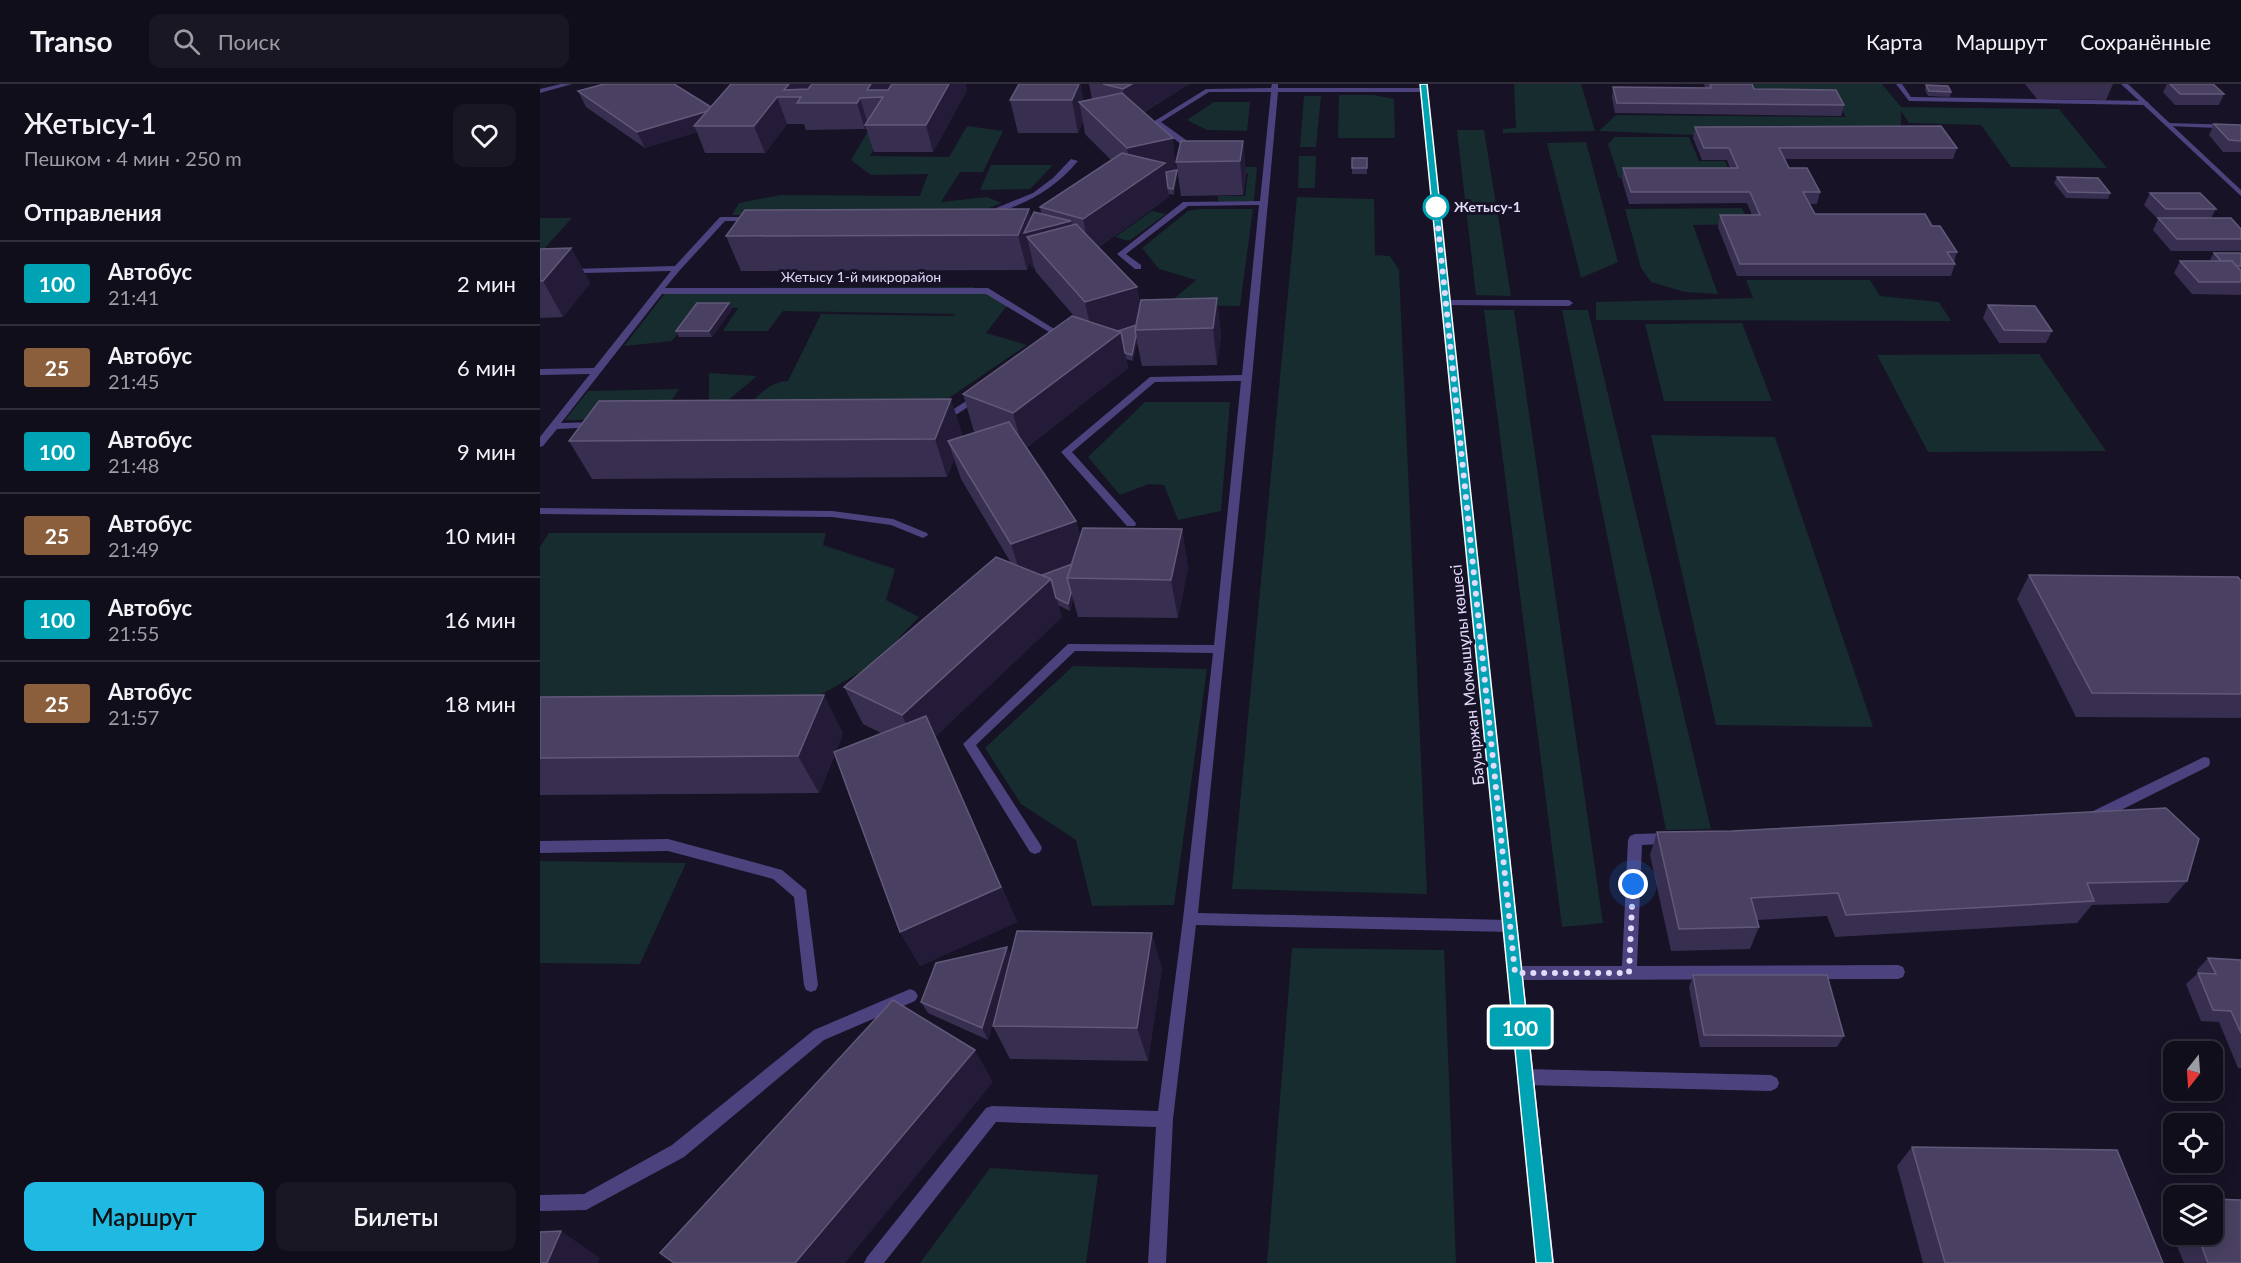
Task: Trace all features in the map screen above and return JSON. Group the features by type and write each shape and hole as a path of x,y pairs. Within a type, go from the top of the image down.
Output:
{"main road":[{"name":"Бауыржан Момышұлы көшесі","path":"1424,87 1545,1263"}],"street":[{"path":"540,91 569,84"},
{"path":"1899,84 1909,99 2146,103"},
{"path":"2124,84 2241,194"},
{"path":"1157,1263 1165,1119 1190,920 1219,648 1274,87"},
{"path":"1190,147 1155,122 1208,90 1274,87 1424,87"},
{"path":"2168,124 2241,127"},
{"path":"976,217 1030,199 1053,184 1074,161"},
{"path":"1138,267 1121,254 1186,204 1264,204"},
{"path":"540,444 676,268 723,219 770,219"},
{"path":"540,272 676,268"},
{"name":"Жетысу 1-й микрорайон","path":"658,291 988,291 1052,330"},
{"path":"1445,303 1569,303"},
{"path":"540,372 596,371"},
{"path":"1131,524 1066,452 1153,379 1247,378"},
{"path":"928,422 940,422 989,389"},
{"path":"554,426 601,425"},
{"path":"540,511 832,514 893,522 923,535"},
{"path":"1035,848 969,744 1072,647 1219,648"},
{"path":"2083,823 2204,762"},
{"path":"1629,973 1635,840 1682,838"},
{"path":"540,847 668,845 777,874 801,894 812,985"},
{"path":"1190,920 1510,926"},
{"path":"1515,973 1898,972"},
{"path":"540,1203 586,1202 597,1197 678,1151 819,1035 910,996"},
{"path":"1525,1077 1771,1083"},
{"path":"873,1263 992,1114 1165,1119"}],"green space":[{"path":"1514,84 1581,84 1595,131 1503,133 1503,129 1516,128"},
{"path":"1747,84 1882,84 1901,107 2059,109 2107,168 2011,167 1981,125 1909,123 1901,111 1901,125 1870,136 1693,135 1599,131 1616,115 1846,117 1835,99 1754,99"},
{"path":"1339,95 1374,95 1394,99 1395,138 1338,138"},
{"path":"1304,96 1321,96 1316,147 1300,147"},
{"path":"1214,102 1250,102 1247,131 1207,130 1187,120"},
{"path":"967,126 1003,131 983,172 960,172 941,202 987,197 1002,203 968,216 732,215 739,203 780,195 920,196 928,174 871,175 851,160 867,133 883,133 870,156 949,157"},
{"path":"1457,130 1484,130 1511,296 1476,295"},
{"path":"1615,137 1689,137 1699,161 1725,161 1733,178 1619,178 1608,144"},
{"path":"1586,142 1618,262 1581,278 1547,143"},
{"path":"1299,156 1316,156 1315,188 1298,188"},
{"path":"991,165 1053,165 1030,189 980,190"},
{"path":"1241,167 1257,167 1254,201 1218,201 1218,196 1245,196 1248,173 1240,173"},
{"path":"1297,197 1374,199 1375,255 1390,256 1399,270 1427,894 1232,889"},
{"path":"1742,208 1750,224 1693,225 1718,294 1685,292 1651,282 1641,268 1625,209"},
{"path":"1253,209 1240,306 1167,305 1196,280 1159,269 1142,248 1188,211"},
{"path":"1152,211 1166,214 1129,241 1115,237"},
{"path":"540,218 572,218 542,251 540,251"},
{"path":"1746,280 1870,280 1880,296 1939,302 1951,321 1596,320 1596,302 1753,298"},
{"path":"973,287 1009,303 986,333 1027,345 921,417 565,420 588,391 679,389 665,411 709,412 709,373 757,376 714,412 744,412 757,396 768,388 788,381 821,314 952,316 955,314 783,311 768,331 723,331 738,308 698,307 672,341 624,346 669,288"},
{"path":"1484,310 1514,310 1603,923 1562,927"},
{"path":"1562,310 1588,310 1711,829 1666,830"},
{"path":"1742,323 1772,401 1664,401 1645,324"},
{"path":"2039,354 2106,451 1928,452 1877,355"},
{"path":"1145,402 1230,402 1221,511 1178,520 1164,485 1149,484 1120,495 1088,457"},
{"path":"1651,435 1775,437 1873,727 1716,725"},
{"path":"549,533 826,533 823,545 895,569 886,600 919,617 873,665 815,698 540,727 540,547"},
{"path":"1073,666 1207,669 1174,905 1092,906 1076,840 1021,804 985,748"},
{"path":"540,861 686,863 640,964 540,963"},
{"path":"1292,948 1444,950 1456,1263 1267,1263"},
{"path":"990,1168 1098,1175 1086,1263 920,1263"}],"building":[{"path":"604,84 674,84 711,107 708,111 637,132 578,91"},
{"path":"731,84 789,84 784,90 808,89 812,84 871,84 867,90 888,90 892,84 949,84 926,125 865,125 883,97 860,98 857,103 797,103 801,97 777,97 754,126 694,126"},
{"path":"1019,84 1079,84 1072,100 1010,100"},
{"path":"1103,84 1132,84 1123,89"},
{"path":"1710,84 1752,84 1754,89 1836,90 1844,105 1617,103 1613,87 1711,88"},
{"path":"2170,84 2213,84 2224,94 2180,94"},
{"path":"1926,85 1948,86 1951,92 1929,91"},
{"path":"1122,93 1173,138 1127,148 1079,102"},
{"path":"2214,124 2241,125 2241,141 2229,140"},
{"path":"1941,126 1957,148 1779,148 1789,168 1807,168 1820,192 1803,192 1815,214 1925,214 1932,226 1940,226 1957,252 1947,252 1955,264 1740,264 1720,215 1760,215 1750,192 1631,192 1623,168 1738,168 1729,148 1704,148 1695,127"},
{"path":"1181,141 1243,141 1240,161 1176,162"},
{"path":"1122,153 1165,163 1083,219 1040,207"},
{"path":"1352,158 1367,158 1367,168 1352,168"},
{"path":"1177,170 1173,189 1168,188 1166,172"},
{"path":"2057,177 2098,178 2110,193 2068,192"},
{"path":"2150,193 2200,193 2216,209 2166,209"},
{"path":"1029,209 1018,235 726,236 745,210"},
{"path":"1034,212 1071,221 1024,233"},
{"path":"2158,218 2231,218 2241,229 2241,239 2177,239"},
{"path":"1076,224 1137,287 1085,302 1027,237"},
{"path":"571,248 543,281 540,281 540,249"},
{"path":"2214,253 2241,253 2241,266 2236,266 2232,261 2221,261"},
{"path":"2180,261 2232,261 2241,271 2241,282 2199,282"},
{"path":"1217,298 1213,328 1135,330 1141,300"},
{"path":"697,303 729,303 709,331 676,331"},
{"path":"1988,305 2035,306 2052,331 2004,330"},
{"path":"1072,316 1121,332 1013,413 963,394"},
{"path":"1136,325 1132,355 1125,353 1121,332 1118,331"},
{"path":"951,399 935,439 569,441 599,401"},
{"path":"1009,422 1076,521 1011,544 948,441"},
{"path":"1083,528 1182,529 1171,580 1067,578"},
{"path":"996,557 1051,579 902,715 844,687"},
{"path":"1072,564 1067,578 1071,593 1068,604 1056,598 1051,579 1042,575"},
{"path":"2029,575 2238,577 2241,581 2241,694 2092,693"},
{"path":"824,695 798,756 540,758 540,697"},
{"path":"926,716 1001,887 900,932 834,752"},
{"path":"2166,808 2199,839 2187,881 2087,883 2094,901 1846,915 1838,893 1751,898 1759,927 1679,929 1657,832 1732,831"},
{"path":"1017,931 1152,933 1137,1028 993,1026"},
{"path":"1007,947 982,1028 921,1002 936,963"},
{"path":"2208,958 2241,960 2241,1033 2231,1011 2213,1010 2198,973 2216,974"},
{"path":"1693,975 1827,975 1844,1036 1704,1035"},
{"path":"893,1000 975,1050 795,1263 674,1263 660,1253"},
{"path":"1912,1147 2117,1150 2163,1263 1945,1263"},
{"path":"2223,1199 2241,1200 2241,1263 2208,1263 2201,1245 2223,1245"},
{"path":"561,1231 547,1263 540,1263 540,1232"}],"bus line":[{"name":"100","path":"1423,84 1545,1263"}],"place":[{"name":"Жетысу-1","path":"1436,207"}],"route":[{"path":"1436,207 1515,973 1629,973 1633,884"}]}
